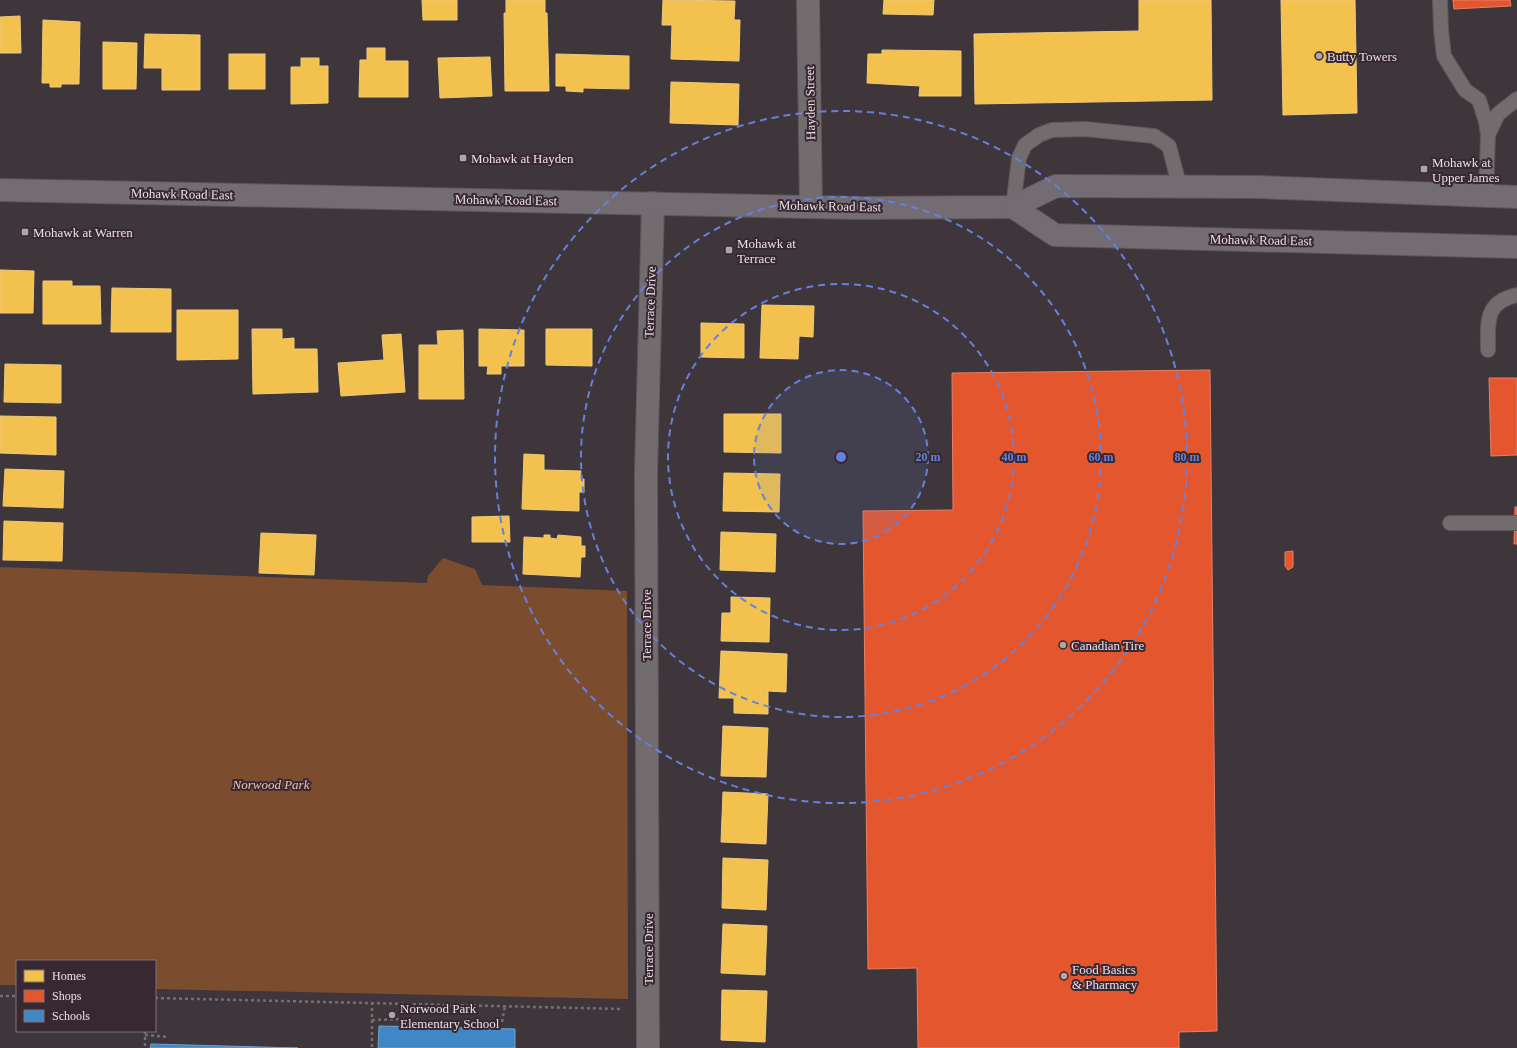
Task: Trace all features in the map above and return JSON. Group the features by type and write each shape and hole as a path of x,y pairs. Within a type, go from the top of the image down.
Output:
{"main road":[{"name":"Mohawk Road East","path":"0,190 857,208 1013,206 1056,186 1180,188 1260,187 1517,197"},
{"name":"Mohawk Road East","path":"1013,206 1055,235 1517,247"}],"street":[{"name":"Hayden Street","path":"808,0 812,206"},
{"name":"Terrace Drive","path":"648,1048 646,473 653,203"}],"lane":[{"path":"1440,0 1444,56 1465,90 1479,100 1486,122 1488,135 1486,196"},
{"path":"1488,135 1498,114 1517,99"},
{"path":"1013,206 1019,158 1025,145 1039,135 1052,130 1085,129 1154,136 1169,146 1180,188"},
{"path":"1488,350 1488,320 1495,305 1505,297 1517,295"},
{"path":"1450,524 1517,523"}],"path":[{"path":"0,996 16,996"},
{"path":"156,998 648,1009"},
{"path":"372,1003 372,1047"},
{"path":"502,1022 505,1006"},
{"path":"372,1020 410,1019 410,1026"},
{"path":"145,1048 145,1033 169,1037"}],"green space":[{"name":"Norwood Park","path":"443,558 475,569 482,585 627,591 628,999 156,989 156,960 16,960 16,985 0,985 0,567 427,583 428,576"}],"building: Homes":[{"path":"422,0 457,0 457,20 423,20"},
{"path":"506,0 545,0 545,13 547,13 549,91 505,91 504,13 506,13"},
{"path":"663,0 735,1 734,20 740,20 739,61 671,59 672,25 662,25"},
{"path":"884,0 934,0 933,15 883,14"},
{"path":"1139,0 1211,0 1212,100 975,104 974,34 1139,31"},
{"name":"Butty Towers","path":"1281,0 1355,0 1357,113 1283,115"},
{"path":"20,16 21,53 0,53 0,17"},
{"path":"43,20 80,22 79,84 61,84 61,87 50,87 50,83 42,83"},
{"path":"145,34 200,35 200,90 162,90 162,68 144,68"},
{"path":"103,42 137,43 136,89 103,89"},
{"path":"367,48 385,48 385,61 408,61 408,97 359,97 360,60 367,60"},
{"path":"882,50 961,51 961,96 919,96 920,86 867,83 868,54 882,54"},
{"path":"229,54 265,54 265,89 229,89"},
{"path":"556,54 629,56 629,89 583,88 583,92 566,91 566,86 556,86"},
{"path":"490,57 492,96 440,98 438,58"},
{"path":"301,58 319,58 319,66 328,66 328,103 291,104 291,67 301,67"},
{"path":"671,82 739,84 738,125 670,123"},
{"path":"0,270 34,271 33,313 0,313"},
{"path":"43,281 72,281 72,286 100,286 101,324 43,324"},
{"path":"112,288 171,289 171,332 111,332"},
{"path":"762,305 814,306 813,337 799,336 798,359 760,358"},
{"path":"177,310 238,310 238,359 177,360"},
{"path":"701,323 744,324 744,358 701,357"},
{"path":"252,329 282,329 282,339 294,338 294,349 317,349 318,392 253,394"},
{"path":"479,329 524,330 524,366 501,366 501,374 487,374 488,366 479,366"},
{"path":"546,329 592,329 592,366 546,365"},
{"path":"463,330 464,399 419,399 419,345 438,345 437,331"},
{"path":"401,334 405,392 341,396 338,363 384,360 382,335"},
{"path":"5,364 61,365 61,403 4,402"},
{"path":"724,414 781,414 781,453 724,452"},
{"path":"0,416 56,417 56,455 0,453"},
{"path":"524,454 544,455 544,470 581,471 580,479 584,479 584,492 579,492 579,511 522,509"},
{"path":"5,469 64,471 63,508 3,506"},
{"path":"724,473 780,474 779,512 723,511"},
{"path":"509,516 510,542 472,542 472,517"},
{"path":"4,521 63,523 62,561 3,560"},
{"path":"721,532 776,534 775,572 720,570"},
{"path":"261,533 316,535 314,575 259,573"},
{"path":"544,535 550,535 550,538 557,539 558,535 581,537 581,546 585,546 585,557 581,557 580,577 523,574 524,537 544,538"},
{"path":"731,597 770,598 769,642 721,641 722,613 731,613"},
{"path":"721,651 787,654 786,692 768,691 768,714 734,713 734,698 719,698"},
{"path":"723,726 768,728 766,777 721,776"},
{"path":"723,792 768,794 766,844 721,842"},
{"path":"723,858 768,860 766,910 722,908"},
{"path":"723,924 767,926 765,975 721,973"},
{"path":"722,990 767,991 765,1042 721,1040"}],"building: Shops":[{"path":"1453,0 1510,0 1511,6 1454,9"},
{"path":"1210,370 1217,1031 1179,1032 1179,1048 918,1048 917,968 868,969 863,511 953,510 952,373"},
{"path":"1489,378 1517,378 1517,455 1491,456"},
{"path":"1515,507 1517,507 1517,544 1514,544"},
{"path":"1293,551 1293,567 1288,570 1285,566 1285,552"}],"building: Schools":[{"path":"379,1026 515,1029 515,1048 378,1048"},
{"path":"151,1044 298,1048 150,1048"}],"place":[{"name":"Butty Towers","path":"1319,56"},
{"name":"Mohawk at Hayden","path":"463,158"},
{"name":"Mohawk at Upper James","path":"1424,169"},
{"name":"Mohawk at Warren","path":"25,232"},
{"name":"Mohawk at Terrace","path":"729,250"},
{"name":"Canadian Tire","path":"1063,645"},
{"name":"Food Basics & Pharmacy","path":"1064,976"},
{"name":"Norwood Park Elementary School","path":"392,1015"}]}
